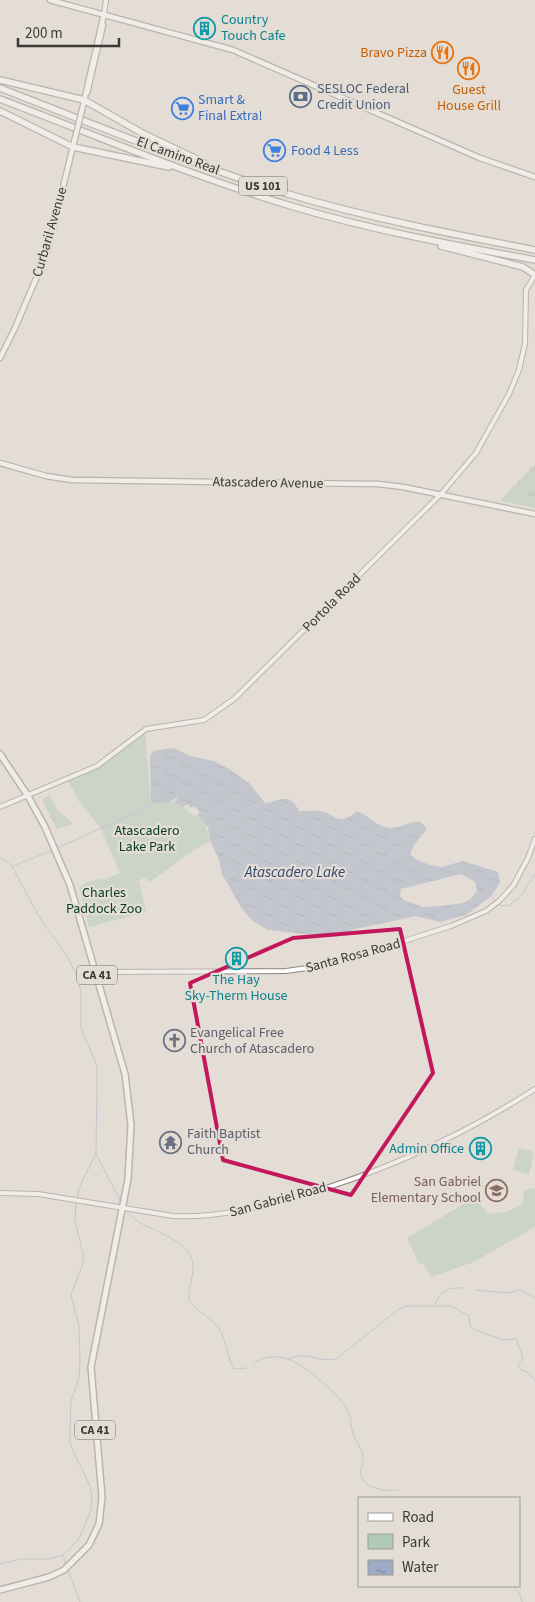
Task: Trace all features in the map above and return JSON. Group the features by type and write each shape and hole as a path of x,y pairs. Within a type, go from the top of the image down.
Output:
{"highway":[{"path":"0,80 84,100 142,133 230,175"},
{"name":"El Camino Real","path":"0,88 230,175 373,217 535,250"},
{"name":"El Camino Real","path":"0,99 182,169 291,206 416,238 535,260"},
{"path":"0,111 73,147 182,169"},
{"path":"416,238 466,254 522,266 535,275"}],"main road":[{"path":"50,0 233,50 480,158 535,177"},
{"name":"Curbaril Avenue","path":"0,358 16,328 47,253 94,66 104,14"},
{"name":"Atascadero Avenue","path":"0,463 46,476 72,480 378,484 441,494 535,514"},
{"name":"CA 41","path":"0,754 28,796 45,827 70,885 123,1066 129,1098 130,1152 122,1208 91,1367 102,1497 99,1524 89,1545 64,1570 49,1577 0,1590"}],"street":[{"name":"Curbaril Avenue","path":"104,14 106,0"},
{"name":"Portola Road","path":"0,807 97,766 146,729 201,721 225,707 441,494 476,453 514,382 525,344 526,290 535,275"},
{"name":"Santa Rosa Road","path":"96,972 300,971 357,957 467,920 493,906 506,894 518,878 535,839"},
{"name":"San Gabriel Road","path":"0,1193 38,1194 173,1216 217,1216 248,1210 359,1177 431,1147 535,1089"}],"highlighted area":[{"path":"400,929 433,1073 351,1195 223,1160 190,983 293,938"}],"green space":[{"path":"535,464 535,508 500,501"},
{"name":"Atascadero Lake Park","path":"145,730 151,802 168,804 174,801 195,816 198,815 205,822 210,841 149,882 145,878 122,886 139,881 146,912 89,927 79,888 89,881 108,878 120,873 101,829 78,800 69,782 63,781 107,761"},
{"path":"50,795 57,810 74,824 57,829 43,802 43,799"},
{"path":"519,1148 534,1152 529,1175 513,1170"},
{"path":"535,1188 535,1227 474,1262 431,1277 423,1263 419,1264 407,1238 465,1203 479,1202 488,1214 507,1212 523,1203 524,1190"}],"water":[{"name":"Atascadero Lake","path":"174,748 190,756 214,761 249,783 265,803 288,799 292,801 299,811 320,811 337,819 345,819 357,811 382,826 392,828 411,822 419,822 427,829 414,845 410,854 417,860 442,867 463,861 498,872 500,883 491,896 466,915 440,922 416,916 356,929 331,937 268,930 253,921 242,909 222,874 219,859 210,841 208,827 198,815 199,811 194,806 192,808 186,804 183,808 175,802 178,796 168,804 152,802 150,756 153,751","holes":["461,874 475,882 477,890 471,899 463,903 423,907 404,900 400,896 401,889"]}],"waterway":[{"path":"57,848 142,810 152,802"},
{"path":"13,866 53,850"},
{"path":"0,857 12,866 38,915 67,956 78,978 81,994 81,1028 97,1066 97,1080 96,1153 79,1188 77,1199"},
{"path":"491,896 500,905 508,906 521,896 535,874"},
{"path":"96,1154 122,1204"},
{"path":"0,1564 21,1559 48,1559 63,1555 79,1539 91,1510 92,1495 90,1486 70,1444 71,1401 79,1378 80,1362 79,1326 71,1295 83,1263 83,1253 75,1221 76,1202"},
{"path":"125,1209 139,1222 180,1244 191,1256 193,1274 189,1293 190,1302 218,1327 234,1369 247,1368"},
{"path":"435,1304 439,1296 445,1291 452,1288 462,1288"},
{"path":"475,1290 508,1293 521,1290 535,1298"},
{"path":"288,1359 301,1356 329,1360 336,1359 399,1309 407,1306 451,1306 469,1316 470,1326 475,1330 503,1340 516,1339 523,1358 518,1364 520,1369 527,1372 535,1381"},
{"path":"254,1363 269,1357 279,1357 297,1363 318,1378 344,1404 349,1414 355,1439 363,1455 361,1472 363,1480 369,1486 379,1489 398,1490"},
{"path":"63,1556 67,1566"},
{"path":"68,1570 80,1602"},
{"path":"514,1587 520,1594 522,1602"}],"place":[{"name":"Country Touch Cafe","path":"205,28"},
{"name":"Bravo Pizza","path":"443,53"},
{"name":"Guest House Grill","path":"469,68"},
{"name":"SESLOC Federal Credit Union","path":"301,97"},
{"name":"Smart & Final Extra!","path":"182,108"},
{"name":"Food 4 Less","path":"275,151"},
{"name":"The Hay Sky-Therm House","path":"236,958"},
{"name":"Evangelical Free Church of Atascadero","path":"174,1041"},
{"name":"Faith Baptist Church","path":"171,1142"},
{"name":"Admin Office","path":"480,1149"},
{"name":"San Gabriel Elementary School","path":"497,1190"}],"park label":[{"name":"Charles Paddock Zoo","path":"104,902"}]}
